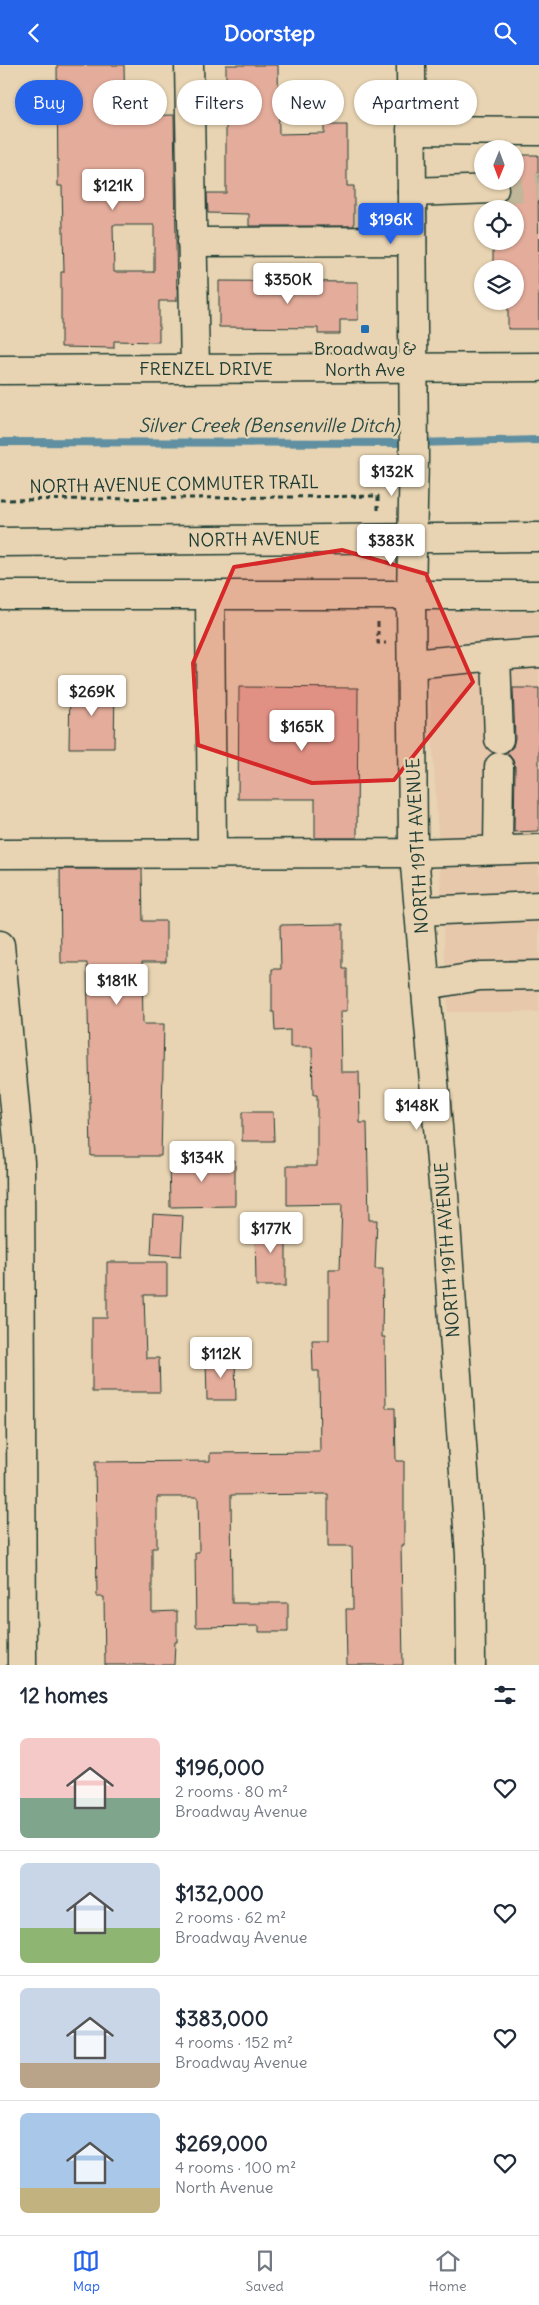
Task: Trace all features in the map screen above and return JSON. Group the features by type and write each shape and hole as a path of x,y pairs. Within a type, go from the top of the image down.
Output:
{"street":[{"path":"189,65 195,368"},
{"name":"NORTH 19TH AVENUE","path":"411,65 414,458 411,595 414,853 444,1195 470,1555 471,1665"},
{"path":"411,131 539,131"},
{"path":"412,193 474,190"},
{"path":"192,242 412,241"},
{"name":"FRENZEL DRIVE","path":"0,370 539,367"},
{"name":"NORTH AVENUE","path":"0,542 539,537"},
{"path":"0,595 539,595"},
{"path":"210,595 212,854"},
{"path":"412,664 539,653"},
{"path":"496,656 499,739"},
{"path":"498,851 499,767"},
{"path":"0,855 414,853 539,849"},
{"path":"419,911 539,906"},
{"path":"0,945 20,1162 10,1506 22,1665"},
{"path":"426,985 480,976 539,975"}],"path":[{"name":"NORTH AVENUE COMMUTER TRAIL","path":"0,500 378,496"}],"highlighted area":[{"path":"342,550 426,574 473,682 394,780 312,783 198,745 193,663 234,567"}],"shaded area":[{"path":"425,611 539,612 539,1012 448,1012"}],"building":[{"path":"57,65 124,65 124,80 93,80 93,125 167,125 167,115 174,115 177,301 159,301 159,342 114,341 114,348 61,347 61,272 64,272 62,186 58,186 57,125 83,125 83,80 57,80","holes":["113,225 154,225 154,272 114,272"]},
{"path":"226,65 278,65 278,80 272,80 272,125 279,125 279,134 324,133 324,125 347,125 347,186 354,186 354,226 249,226 249,214 208,213 207,193 226,193 226,125 262,125 262,80 226,80"},
{"path":"524,155 538,155 539,329 508,329 508,310 524,310 524,260 493,260 493,250 524,250 524,200 504,200 508,197 510,190 524,190"},
{"path":"219,281 358,282 358,320 340,320 340,334 318,334 318,328 219,327"},
{"path":"70,685 115,686 114,748 69,748"},
{"path":"239,687 358,688 357,838 315,838 315,799 238,799"},
{"path":"513,688 539,688 539,831 514,832 515,767 513,760 507,752 513,747 515,738"},
{"path":"60,869 142,869 143,921 166,921 166,962 142,962 143,1024 164,1024 161,1156 91,1156 87,963 61,963"},
{"path":"343,924 343,969 347,969 347,1011 340,1011 341,1072 359,1072 360,1123 367,1123 369,1220 377,1220 375,1269 383,1269 382,1337 385,1337 386,1408 395,1408 396,1461 404,1461 404,1545 401,1545 403,1665 347,1665 346,1609 353,1609 352,1546 328,1546 328,1494 231,1495 232,1603 288,1603 288,1632 259,1632 259,1626 196,1627 195,1552 199,1552 198,1497 157,1497 157,1548 152,1548 152,1612 177,1611 177,1642 175,1642 174,1665 105,1665 104,1597 97,1597 95,1462 210,1461 210,1453 320,1452 319,1371 313,1371 312,1340 329,1340 329,1269 340,1269 342,1204 287,1205 287,1166 317,1166 317,1095 313,1095 312,1047 290,1047 290,1030 275,1031 274,1012 272,1012 272,969 281,969 280,925"},
{"path":"242,1112 273,1112 274,1141 242,1141"},
{"path":"235,1160 235,1206 170,1207 169,1161"},
{"path":"153,1214 183,1216 181,1256 151,1254"},
{"path":"286,1222 286,1286 256,1286 255,1223"},
{"path":"107,1262 167,1262 167,1295 144,1295 146,1358 159,1358 160,1392 92,1392 92,1318 107,1318"},
{"path":"206,1358 235,1358 236,1400 207,1400"}],"waterway":[{"name":"Silver Creek (Bensenville Ditch)","path":"0,442 414,443 539,440"}],"tunnel":[{"path":"524,188 539,187"}],"place":[{"name":"Broadway & North Ave","path":"365,329"}]}
